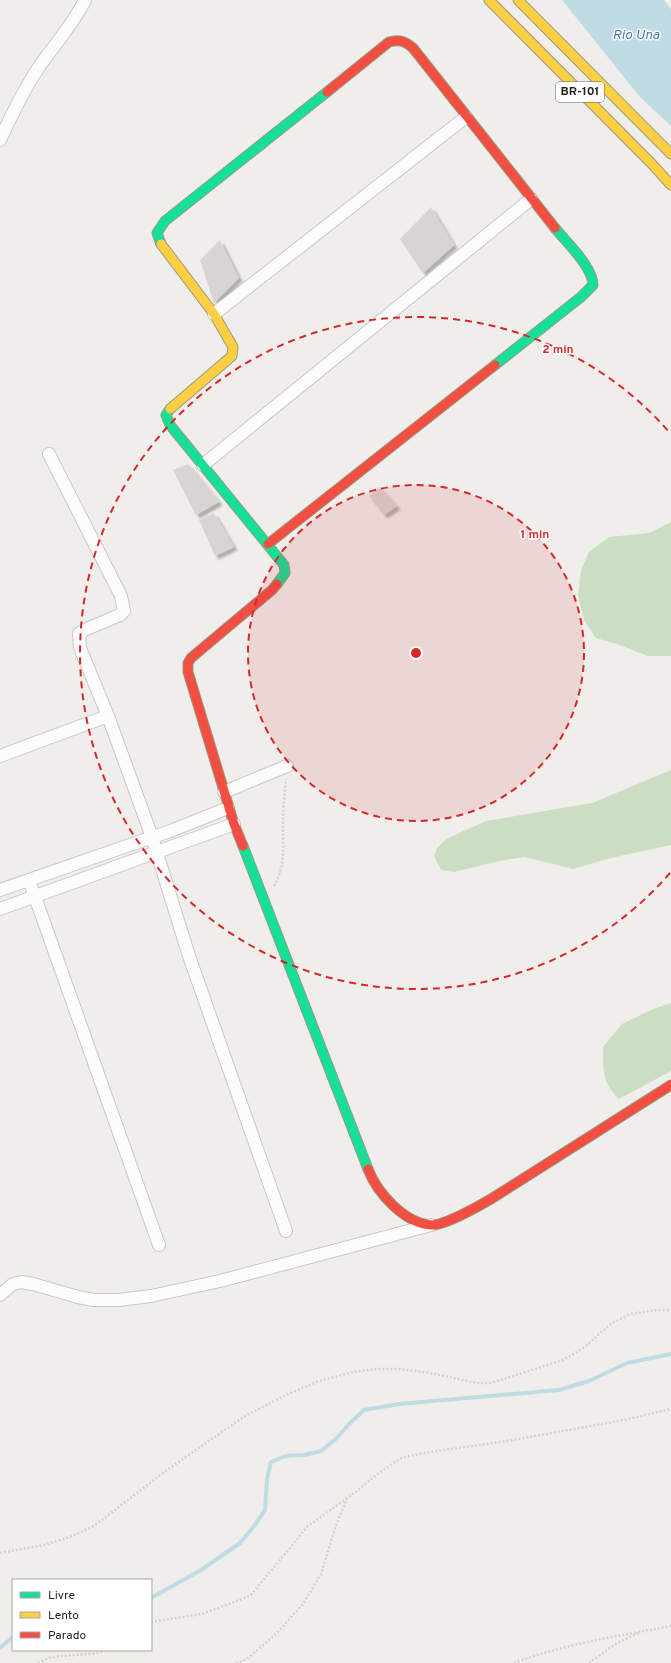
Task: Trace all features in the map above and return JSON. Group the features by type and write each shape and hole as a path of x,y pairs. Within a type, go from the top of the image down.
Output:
{"main road":[{"name":"BR-101","path":"489,0 671,185"},
{"name":"BR-101","path":"518,0 671,154"},
{"path":"268,544 581,297 593,285 593,278 588,269 406,42 400,39 389,42 165,221 158,233 160,243 214,314 233,348 232,356 171,407 166,415 170,424 284,565 285,573 272,590 191,658 188,663 188,672 234,824 370,1175 387,1201 406,1216 417,1221 433,1225 464,1214 491,1199 671,1085"}],"street":[{"path":"0,140 27,85 65,33 85,0"},
{"path":"214,314 466,116"},
{"path":"203,465 531,199"},
{"path":"49,454 124,604 124,611 120,615 84,630 79,634 80,648 108,716 152,837 190,956 286,1231"},
{"path":"0,756 108,716"},
{"path":"224,792 287,766"},
{"path":"0,890 152,837 228,808"},
{"path":"0,909 234,824"},
{"path":"29,880 159,1245"},
{"path":"0,1295 13,1284 22,1282 34,1284 78,1298 94,1300 118,1300 151,1296 206,1284 433,1225"}],"path":[{"path":"263,897 275,885 281,872 287,766"},
{"path":"0,1553 44,1545 70,1537 94,1526 167,1470 245,1416 286,1395 319,1381 352,1372 399,1369 430,1373 477,1383 491,1382 560,1361 586,1346 609,1325 630,1314 658,1310 671,1310"},
{"path":"152,1622 202,1614 250,1596 308,1526 401,1458 423,1453 507,1441 624,1420 671,1409"},
{"path":"236,1663 248,1659 277,1634 303,1604 321,1574 336,1525 348,1498"},
{"path":"514,1663 537,1654 568,1646 671,1626"},
{"path":"588,1663 617,1643 642,1631"},
{"path":"38,1663 51,1657 98,1653 102,1651"}],"green space":[{"path":"671,522 671,656 648,656 596,638 584,620 578,596 581,570 589,552 609,537 649,533"},
{"path":"671,770 671,845 611,858 573,869 525,857 504,860 454,872 441,870 434,856 437,848 446,839 486,821 592,803"},
{"path":"671,1003 671,1071 619,1099 613,1093 606,1081 603,1062 603,1047 622,1024 653,1009"}],"water":[{"name":"Rio Una","path":"562,0 664,0 671,9 671,126 640,97"}],"building":[{"path":"431,207 454,245 423,273 400,239"},
{"path":"220,240 239,278 214,303 200,260"},
{"path":"188,464 219,502 196,515 173,470"},
{"path":"379,487 397,506 384,515 369,496"},
{"path":"214,513 234,547 215,556 199,520"}],"waterway":[{"path":"152,1597 201,1570 240,1543 265,1510 267,1479 271,1462 286,1456 304,1455 321,1451 337,1438 364,1410 399,1404 559,1390 589,1381 627,1363 671,1354"},
{"path":"0,1648 12,1638"}],"traffic: fast":[{"path":"161,244 157,233 165,221 327,92"},
{"path":"495,365 581,297 593,285 589,270 572,247 555,228"},
{"path":"170,409 166,415 170,425 284,565 285,573 277,584"},
{"path":"243,846 368,1169"}],"traffic: slow":[{"path":"489,0 671,185"},
{"path":"518,0 671,154"},
{"path":"161,244 214,314 233,347 232,356 170,409"}],"traffic: jam":[{"path":"327,92 389,42 402,41 413,48 555,228"},
{"path":"268,544 495,365"},
{"path":"243,846 234,824 188,672 188,663 191,658 272,590 277,584"},
{"path":"368,1169 378,1188 393,1206 412,1219 432,1225 438,1224 462,1215 491,1199 671,1085"}]}
